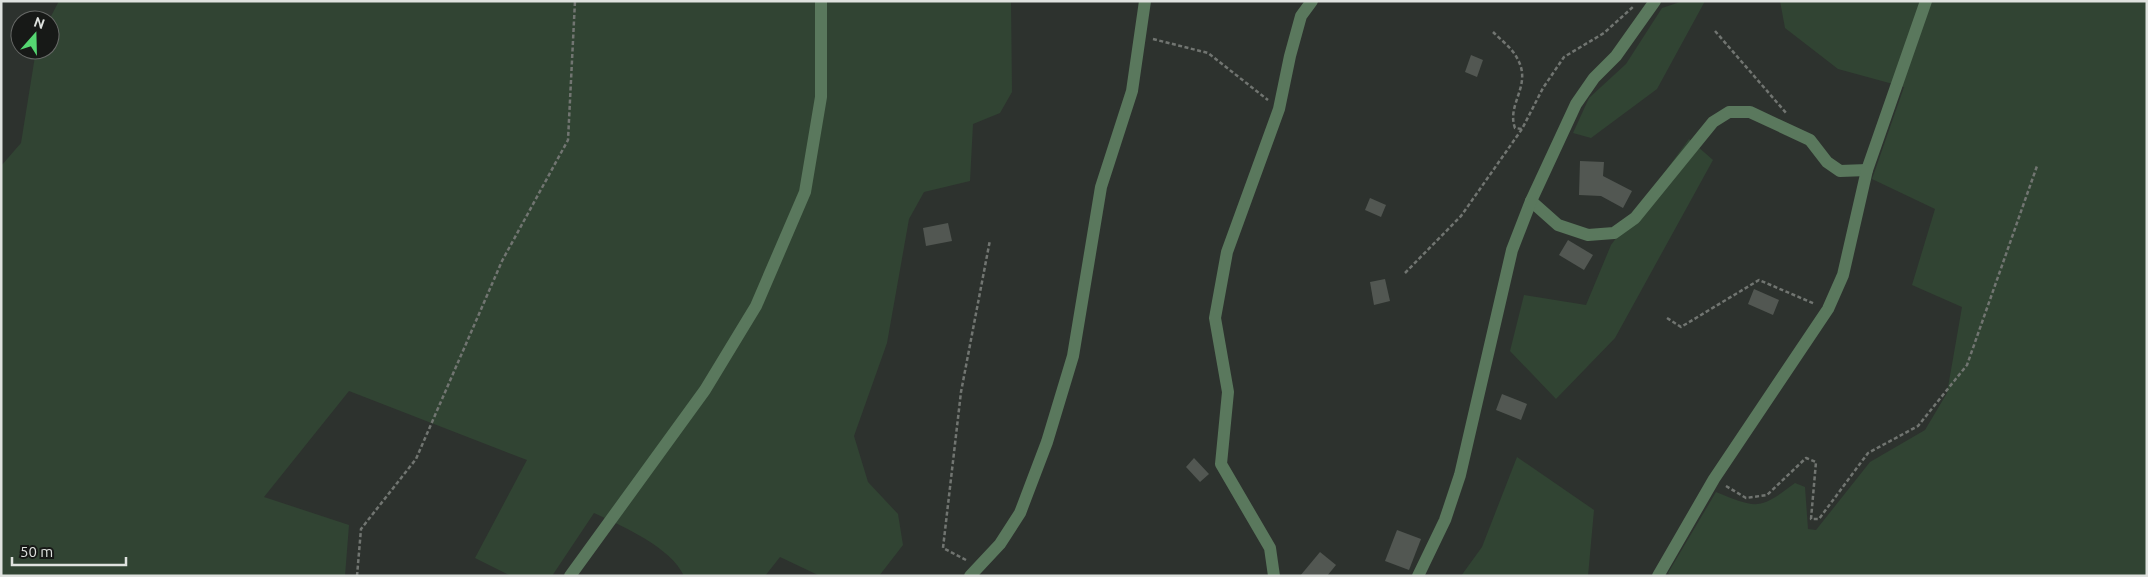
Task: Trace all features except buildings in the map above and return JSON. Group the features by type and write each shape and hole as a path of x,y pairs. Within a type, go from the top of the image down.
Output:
{"street":[{"path":"570,576 705,390 756,306 804,192 821,97 821,1"},
{"path":"975,571 1000,544 1020,512 1050,432 1073,356 1101,187 1132,91 1145,1"},
{"path":"1274,576 1270,548 1221,464 1228,392 1216,318 1227,252 1279,109 1301,16 1312,1"},
{"path":"1418,576 1445,520 1460,475 1512,250 1531,201 1576,104 1594,78 1616,56 1655,1"},
{"path":"1658,576 1714,480 1828,309 1843,275 1868,170 1926,1"},
{"path":"1531,201 1558,225 1588,235 1614,233 1635,218 1713,122 1729,112 1750,112 1810,140 1827,162 1840,171 1868,170"}],"path":[{"path":"356,576 361,529 416,459 502,261 568,140 575,1"},
{"path":"1405,273 1461,216 1522,129 1543,88 1564,57 1604,33 1638,1"},
{"path":"1715,31 1791,118"},
{"path":"1493,32 1517,57 1524,78 1512,119 1516,128 1522,129"},
{"path":"1140,35 1208,54 1279,109"},
{"path":"1714,480 1746,498 1767,495 1806,458 1816,462 1811,519 1819,518 1868,453 1918,426 1967,364 2037,166"},
{"path":"975,571 943,548 961,392 990,240"},
{"path":"1667,318 1681,328 1759,280 1828,309"}],"green space":[{"path":"59,1 1011,1 1012,92 1000,113 973,124 970,181 924,192 909,219 887,343 854,436 868,482 898,514 903,545 879,576 820,576 780,557 765,576 684,576 678,566 668,556 645,538 594,513 552,576 511,576 475,558 527,460 349,391 264,497 349,525 345,576 1,576 1,166 21,143 34,60 60,60 60,10 54,10"},
{"path":"1683,1 1705,1 1657,89 1591,138 1573,133 1589,98 1626,64 1662,8"},
{"path":"1780,1 2147,1 2147,576 1671,576 1668,573 1716,492 1741,502 1758,504 1773,498 1795,483 1805,487 1808,529 1816,530 1870,462 1925,430 1947,393 1962,307 1912,285 1935,209 1872,179 1904,87 1838,69 1785,28"},
{"path":"1689,139 1713,160 1615,338 1556,399 1510,351 1524,295 1586,305 1611,245"},
{"path":"1517,457 1594,510 1588,576 1461,576 1482,547"}]}
